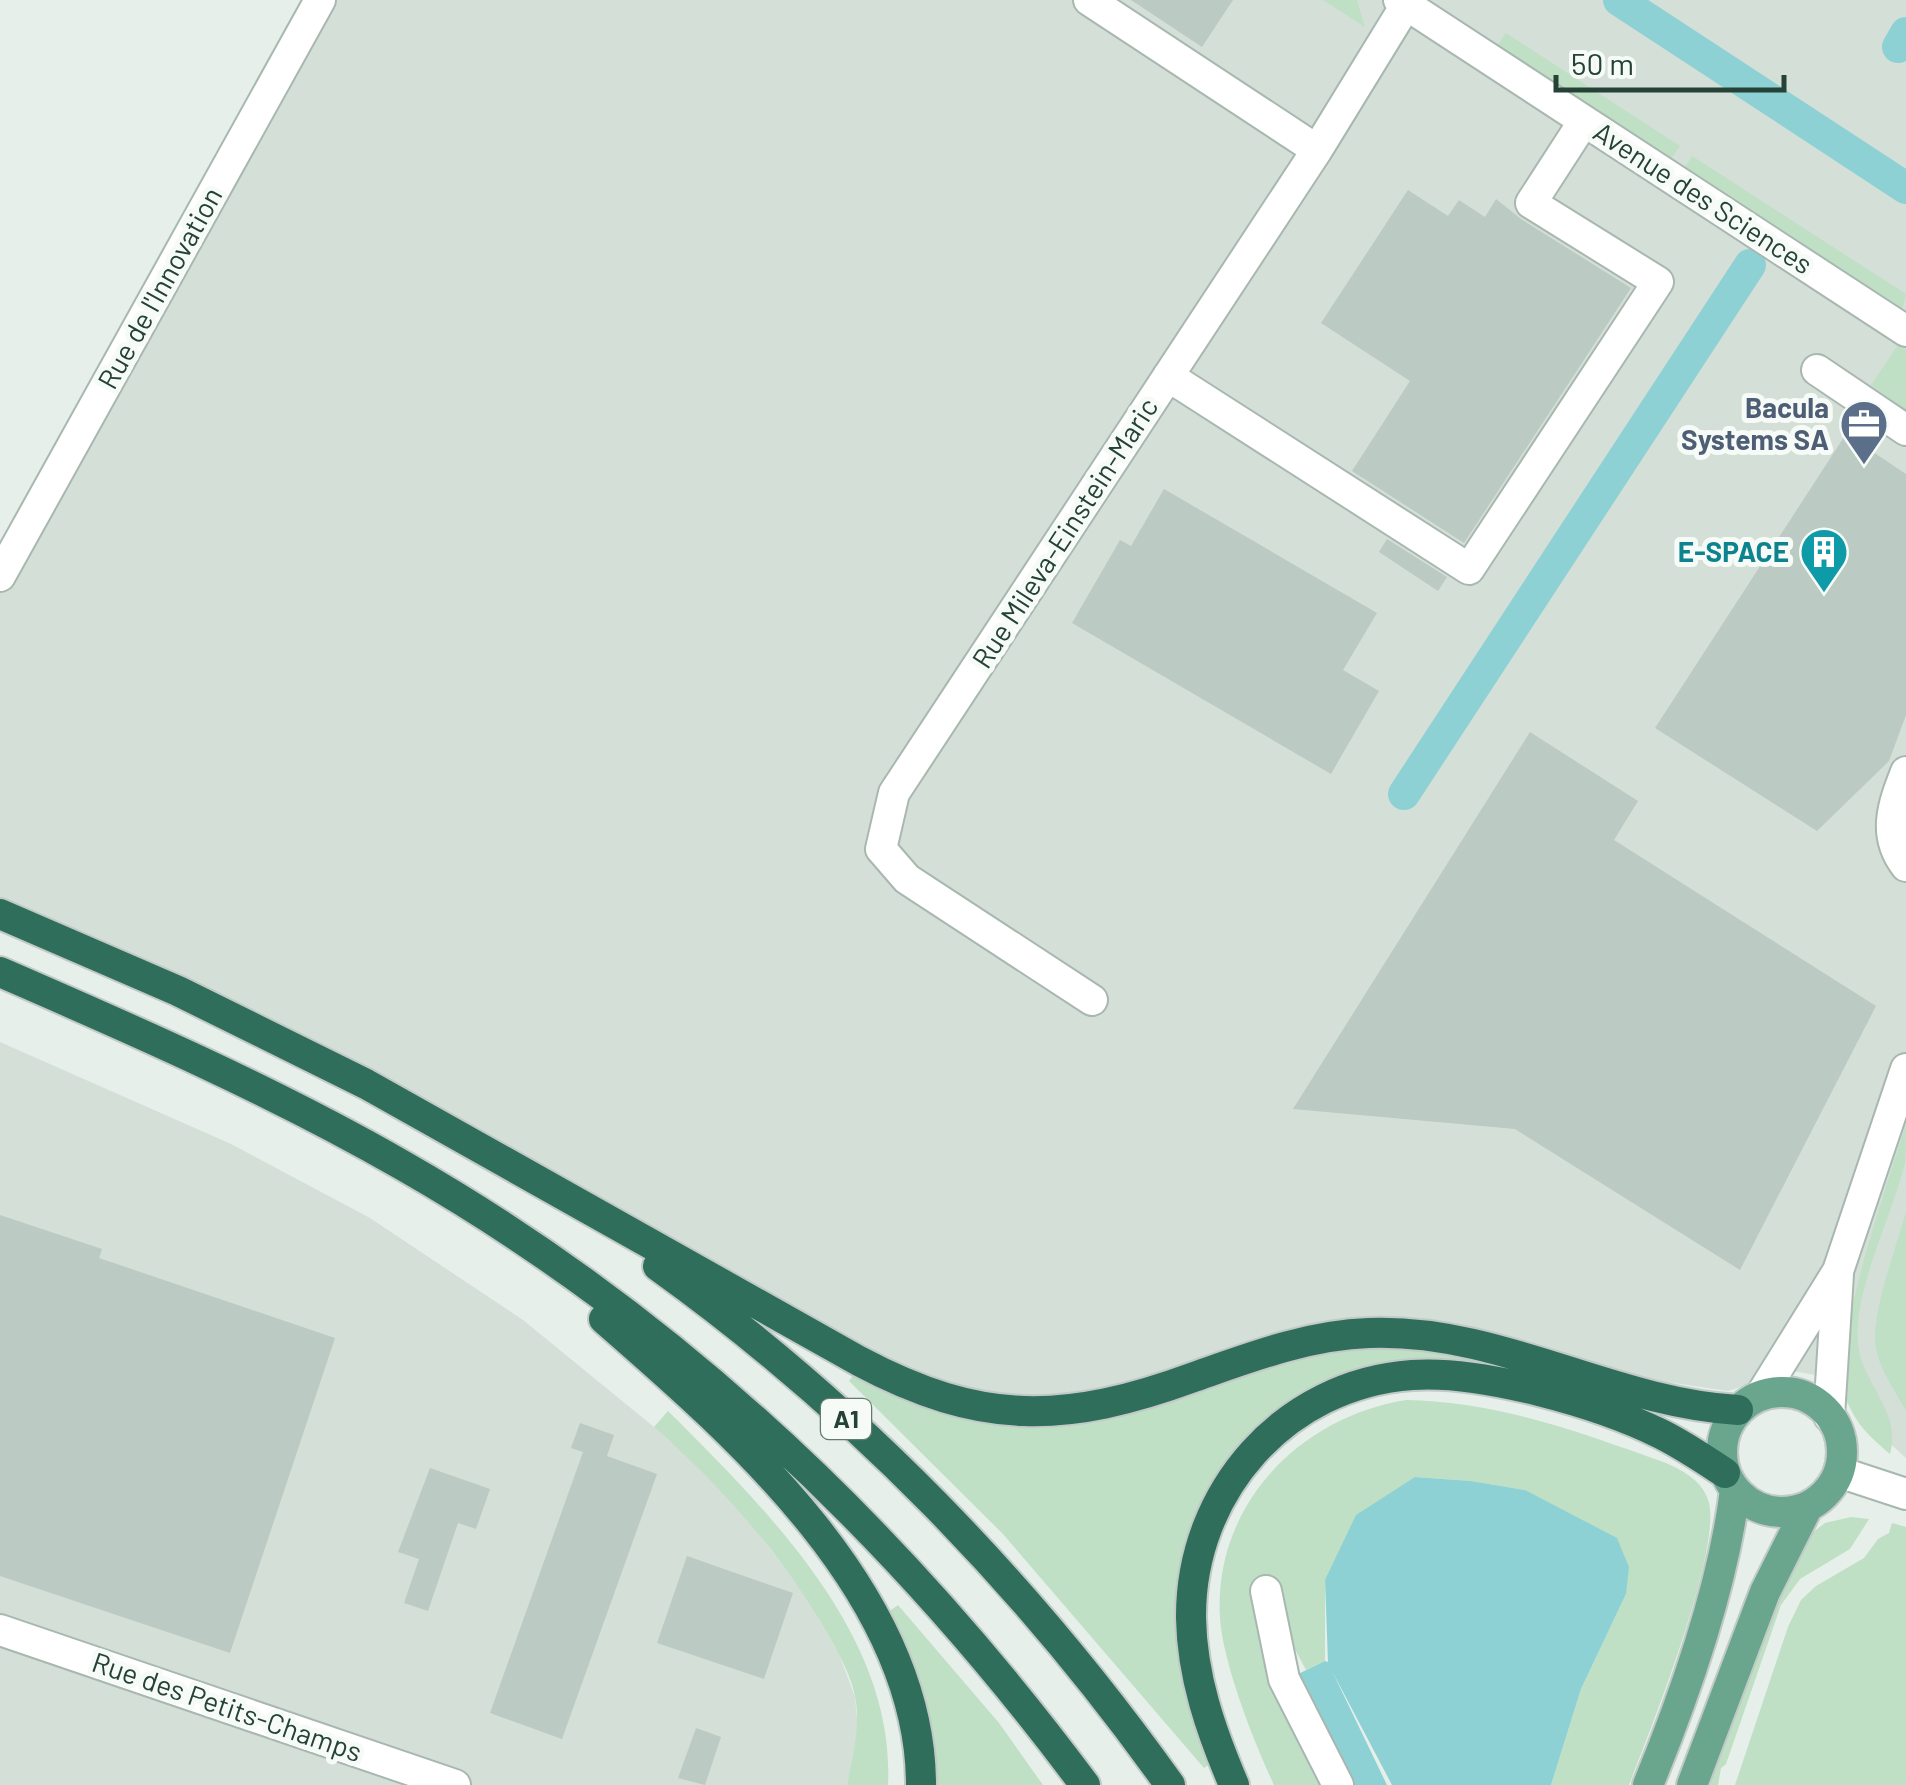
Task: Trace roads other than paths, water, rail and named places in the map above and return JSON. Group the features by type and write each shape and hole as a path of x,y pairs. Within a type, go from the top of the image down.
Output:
{"highway":[{"name":"A1","path":"0,914 253,1026 451,1131 538,1184 671,1276 748,1335 863,1435 947,1518 1026,1602 1092,1681 1170,1785"},
{"name":"A1","path":"0,972 298,1109 404,1166 572,1273 688,1361 877,1535 975,1644 1085,1785"},
{"path":"451,1131 893,1379 951,1401 984,1408 1041,1412 1092,1407 1147,1394 1288,1346 1343,1334 1396,1332 1484,1344 1688,1405 1750,1403"},
{"path":"485,1216 699,1404 771,1479 832,1552 875,1616 897,1660 913,1714 921,1785"},
{"path":"1234,1785 1203,1702 1196,1670 1191,1616 1194,1572 1205,1529 1220,1495 1272,1432 1303,1409 1355,1385 1393,1376 1480,1378 1556,1398 1656,1432 1730,1482"}],"main road":[{"path":"1648,1785 1726,1553 1730,1482 1722,1446 1730,1421 1750,1403 1776,1392 1806,1397 1830,1416 1842,1443 1839,1472 1832,1486 1807,1508 1759,1606 1692,1785"},
{"path":"1730,1482 1760,1509 1792,1512 1807,1508"}],"street":[{"name":"Rue de l'Innovation","path":"0,576 320,0"},
{"path":"1089,0 1316,150"},
{"name":"Rue Mileva-Einstein-Maric","path":"1092,1000 907,879 880,850 894,793 1316,150 1405,2"},
{"name":"Avenue des Sciences","path":"1405,2 1906,331"},
{"path":"1168,376 1469,569 1658,282 1531,203 1584,121"},
{"path":"1816,370 1906,430"},
{"path":"1906,772 1891,819 1895,850 1906,866"},
{"path":"1750,1403 1838,1271 1906,1069"},
{"path":"1830,1416 1838,1271"},
{"path":"1839,1472 1906,1494"},
{"path":"1266,1591 1284,1679 1338,1785"},
{"name":"Rue des Petits-Champs","path":"0,1630 454,1785"}],"water":[{"path":"1415,1477 1525,1490 1617,1538 1629,1567 1626,1594 1581,1689 1551,1785 1392,1785 1332,1671 1387,1785 1352,1785 1296,1675 1328,1662 1325,1580 1356,1515"}],"waterway":[{"path":"1619,0 1906,188"},
{"path":"1898,47 1906,33"},
{"path":"1404,794 1750,265"}],"place":[{"name":"Bacula Systems SA","path":"1864,466"},
{"name":"E-SPACE","path":"1824,594"}]}
